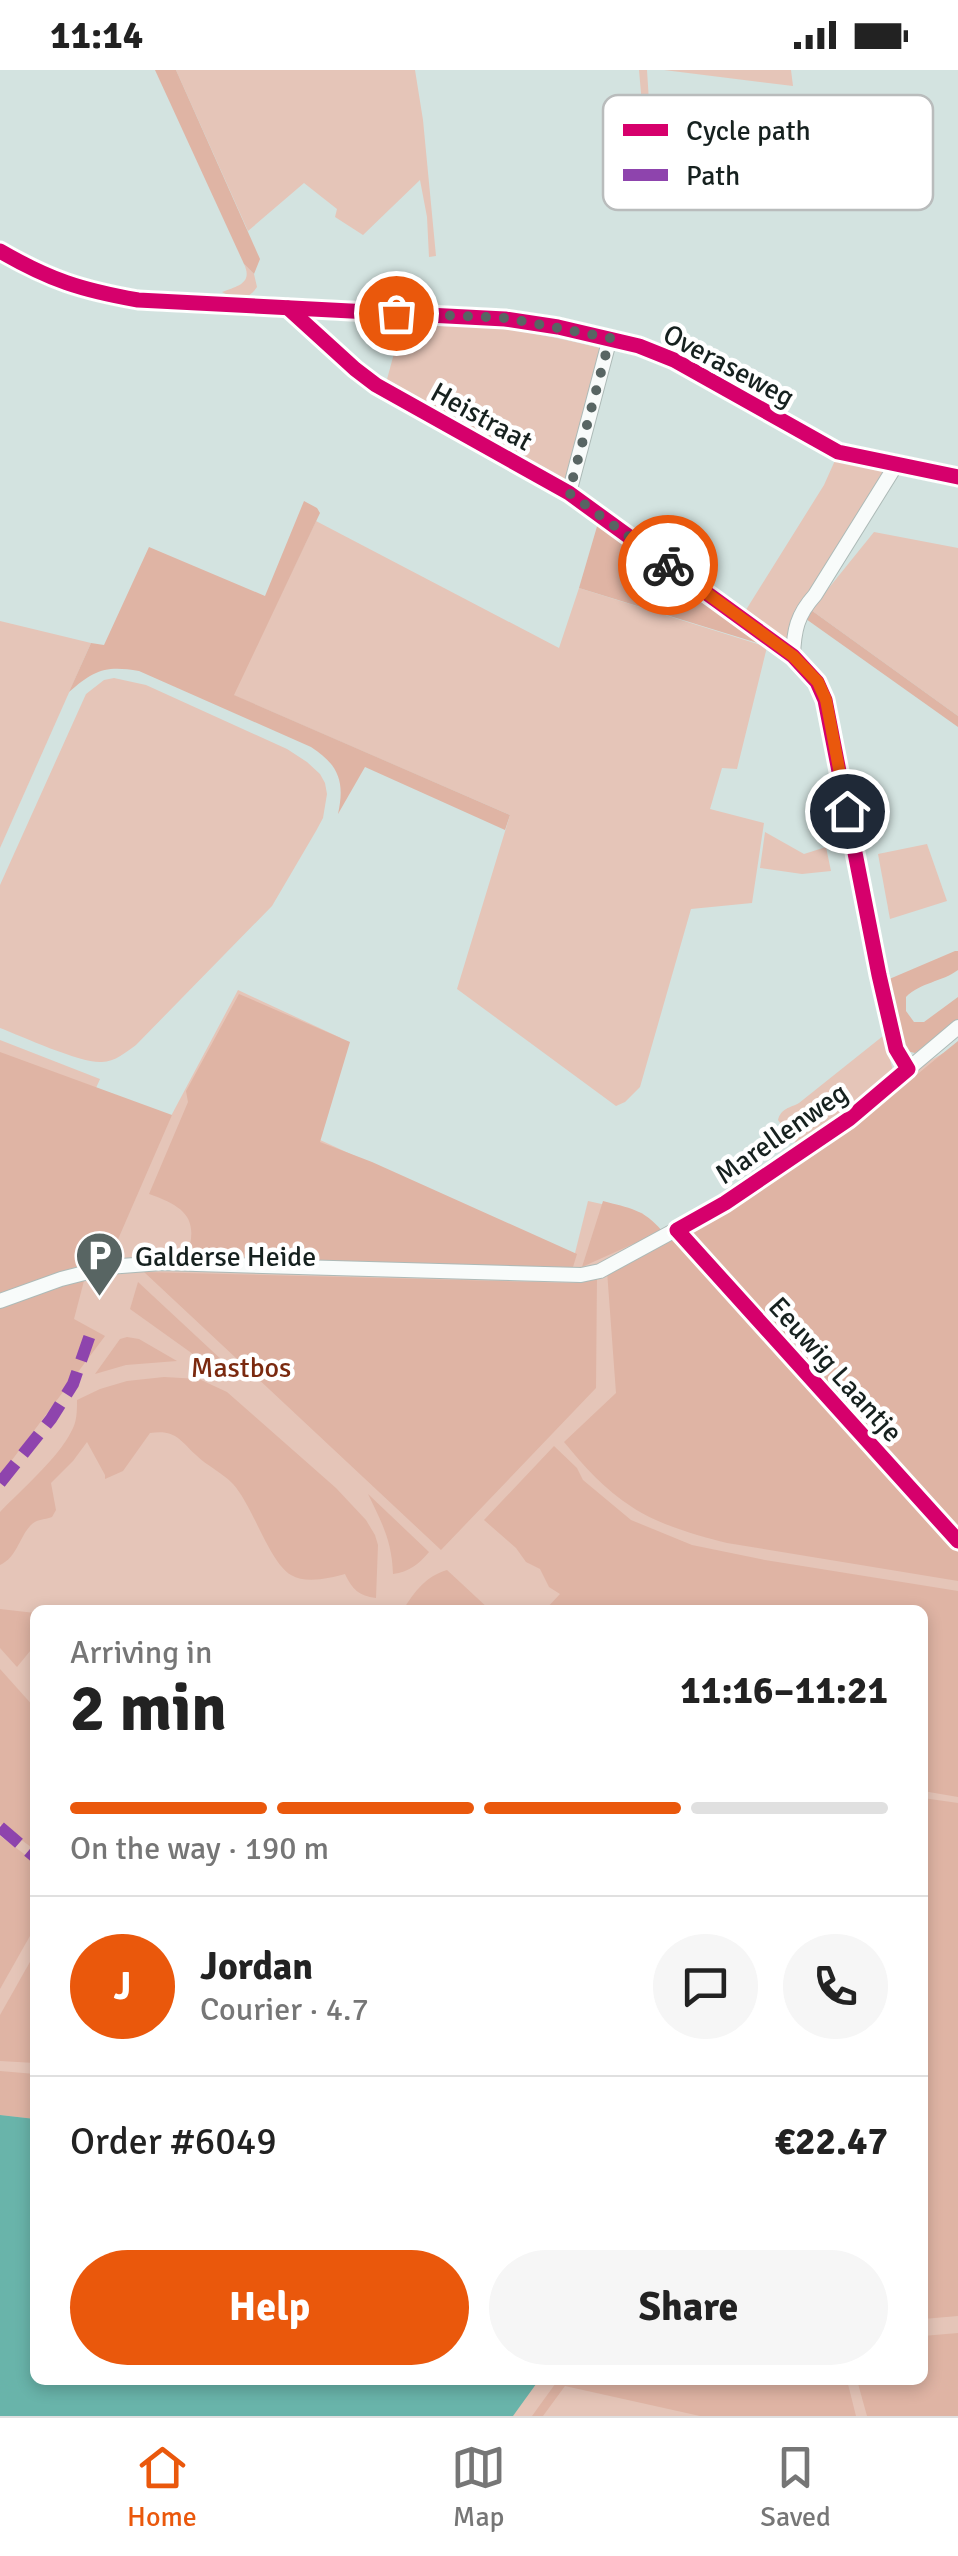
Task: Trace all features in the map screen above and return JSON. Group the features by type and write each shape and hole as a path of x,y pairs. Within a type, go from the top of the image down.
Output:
{"street":[{"name":"Overaseweg","path":"0,251 46,277 85,290 138,300 506,318 610,338 674,360 838,452 958,478"},
{"name":"Heistraat","path":"288,308 376,385 569,493 793,656 818,682 826,700 879,975 896,1048 908,1069"},
{"path":"569,493 610,338"},
{"path":"793,656 794,635 802,610 896,465"},
{"path":"908,1069 958,1027"},
{"name":"Marellenweg","path":"0,1301 94,1271 150,1264 582,1275 600,1271 726,1203 849,1120 908,1069"}],"green space":[{"path":"176,70 415,70 436,256 429,257 420,180 363,235 335,217 337,209 304,183 248,231"},
{"path":"639,70 647,70 649,95 641,95"},
{"path":"664,70 791,70 793,86"},
{"path":"244,264 254,274 257,287 241,298 222,292 245,280"},
{"path":"419,320 510,330 600,348 564,483 386,383 396,346 411,349"},
{"path":"837,456 887,469 793,620 790,651 744,613 824,485"},
{"path":"316,521 559,648 579,588 767,647 737,769 722,768 710,809 764,823 752,903 691,909 640,1087 625,1102 616,1106 457,989 510,815 233,695"},
{"path":"874,532 958,548 958,716 811,610"},
{"path":"0,621 91,643 0,848"},
{"path":"114,678 146,685 287,749 320,774 327,794 323,818 272,906 136,1045 115,1059 100,1062 65,1054 0,1028 0,885 86,694 104,680"},
{"path":"765,832 804,854 826,847 831,871 802,874 760,868"},
{"path":"927,844 947,901 890,919 878,854"},
{"name":"Mastbos","path":"238,990 341,1038 318,1139 574,1257 588,1201 642,1213 673,1244 922,1065 958,1045 958,2416 0,2416 0,1040 100,1079 96,1088 171,1116"},
{"path":"883,1036 895,1077 799,1147 778,1120 781,1113"}],"shaded area":[{"path":"155,70 176,70 260,259 254,274 244,264"},
{"path":"304,501 320,513 234,695 510,815 505,830 365,767 338,814 338,775 311,747 139,671 101,671 69,692 91,643 104,645 149,547 265,596"},
{"path":"598,523 764,645 579,588"},
{"path":"811,610 958,716 958,727 806,619"},
{"path":"955,951 958,970 912,992 906,997 906,1011 914,1022 924,1022 958,997 958,1019 915,1053 907,1051 902,1047 887,980"},
{"path":"239,994 350,1042 320,1142 577,1254 573,1267 186,1259 191,1234 187,1216 149,1194 188,1102 186,1091"},
{"path":"958,1041 958,1537 684,1234 823,1147"},
{"path":"0,1052 172,1115 109,1260 72,1268 0,1293"},
{"path":"603,1201 642,1214 662,1231 582,1267"},
{"path":"675,1239 958,1552 958,1581 727,1543 678,1529 622,1500 564,1442 616,1393 607,1271"},
{"path":"144,1272 574,1283 597,1275 596,1388 441,1550"},
{"path":"85,1277 74,1319 105,1336 0,1476 0,1305"},
{"path":"138,1282 239,1376 218,1372 130,1309"},
{"path":"120,1339 139,1339 177,1361 126,1365 95,1374"},
{"path":"199,1379 227,1392 336,1488 375,1535 376,1598 357,1591 345,1574 311,1580 291,1575 275,1558 233,1484 181,1440 165,1433 150,1433 123,1471 105,1479 87,1442 51,1483 56,1510 52,1517 32,1524 10,1558 0,1565 0,1512 65,1442 74,1424 77,1400 127,1381"},
{"path":"554,1446 577,1468 583,1480 631,1520 692,1545 958,1591 958,1797 928,1792 928,1605 550,1605 560,1594 549,1587 540,1569 526,1562 484,1520"},
{"path":"368,1494 429,1552 413,1567 393,1574 388,1542"},
{"path":"447,1570 485,1605 406,1605 433,1576"},
{"path":"0,1609 30,1612 30,1651 17,1667 0,1648"},
{"path":"0,1669 30,1702 30,1846 0,1824"},
{"path":"928,1799 958,1803 958,2316 928,2319"},
{"path":"0,1836 30,1858 30,1936 0,1989"},
{"path":"30,1962 30,2063 0,2061 0,2015"},
{"path":"0,2071 30,2074 30,2118 0,2115"},
{"path":"958,2333 958,2416 867,2416 858,2385 928,2385 928,2336"},
{"path":"554,2385 848,2385 856,2416 700,2416 565,2386 543,2416 532,2416"}],"water":[{"path":"0,2115 30,2118 30,2385 535,2385 513,2416 0,2416"}],"marked path":[{"path":"0,1483 51,1419 73,1384 91,1332"},
{"path":"0,1827 30,1853"}],"cycle path":[{"path":"0,251 66,283 138,300 505,319 639,346 674,360 838,452 958,477"},
{"name":"Eeuwig Laantje","path":"288,308 376,385 569,493 793,656 817,682 825,700 896,1049 908,1069 849,1119 725,1203 677,1230 958,1541"}],"way so far":[{"path":"396,313 506,318 610,338 569,493 668,565"}],"place":[{"name":"Galderse Heide","path":"100,1298"}],"route":[{"path":"668,565 793,656 818,682 826,700 847,811"}]}
